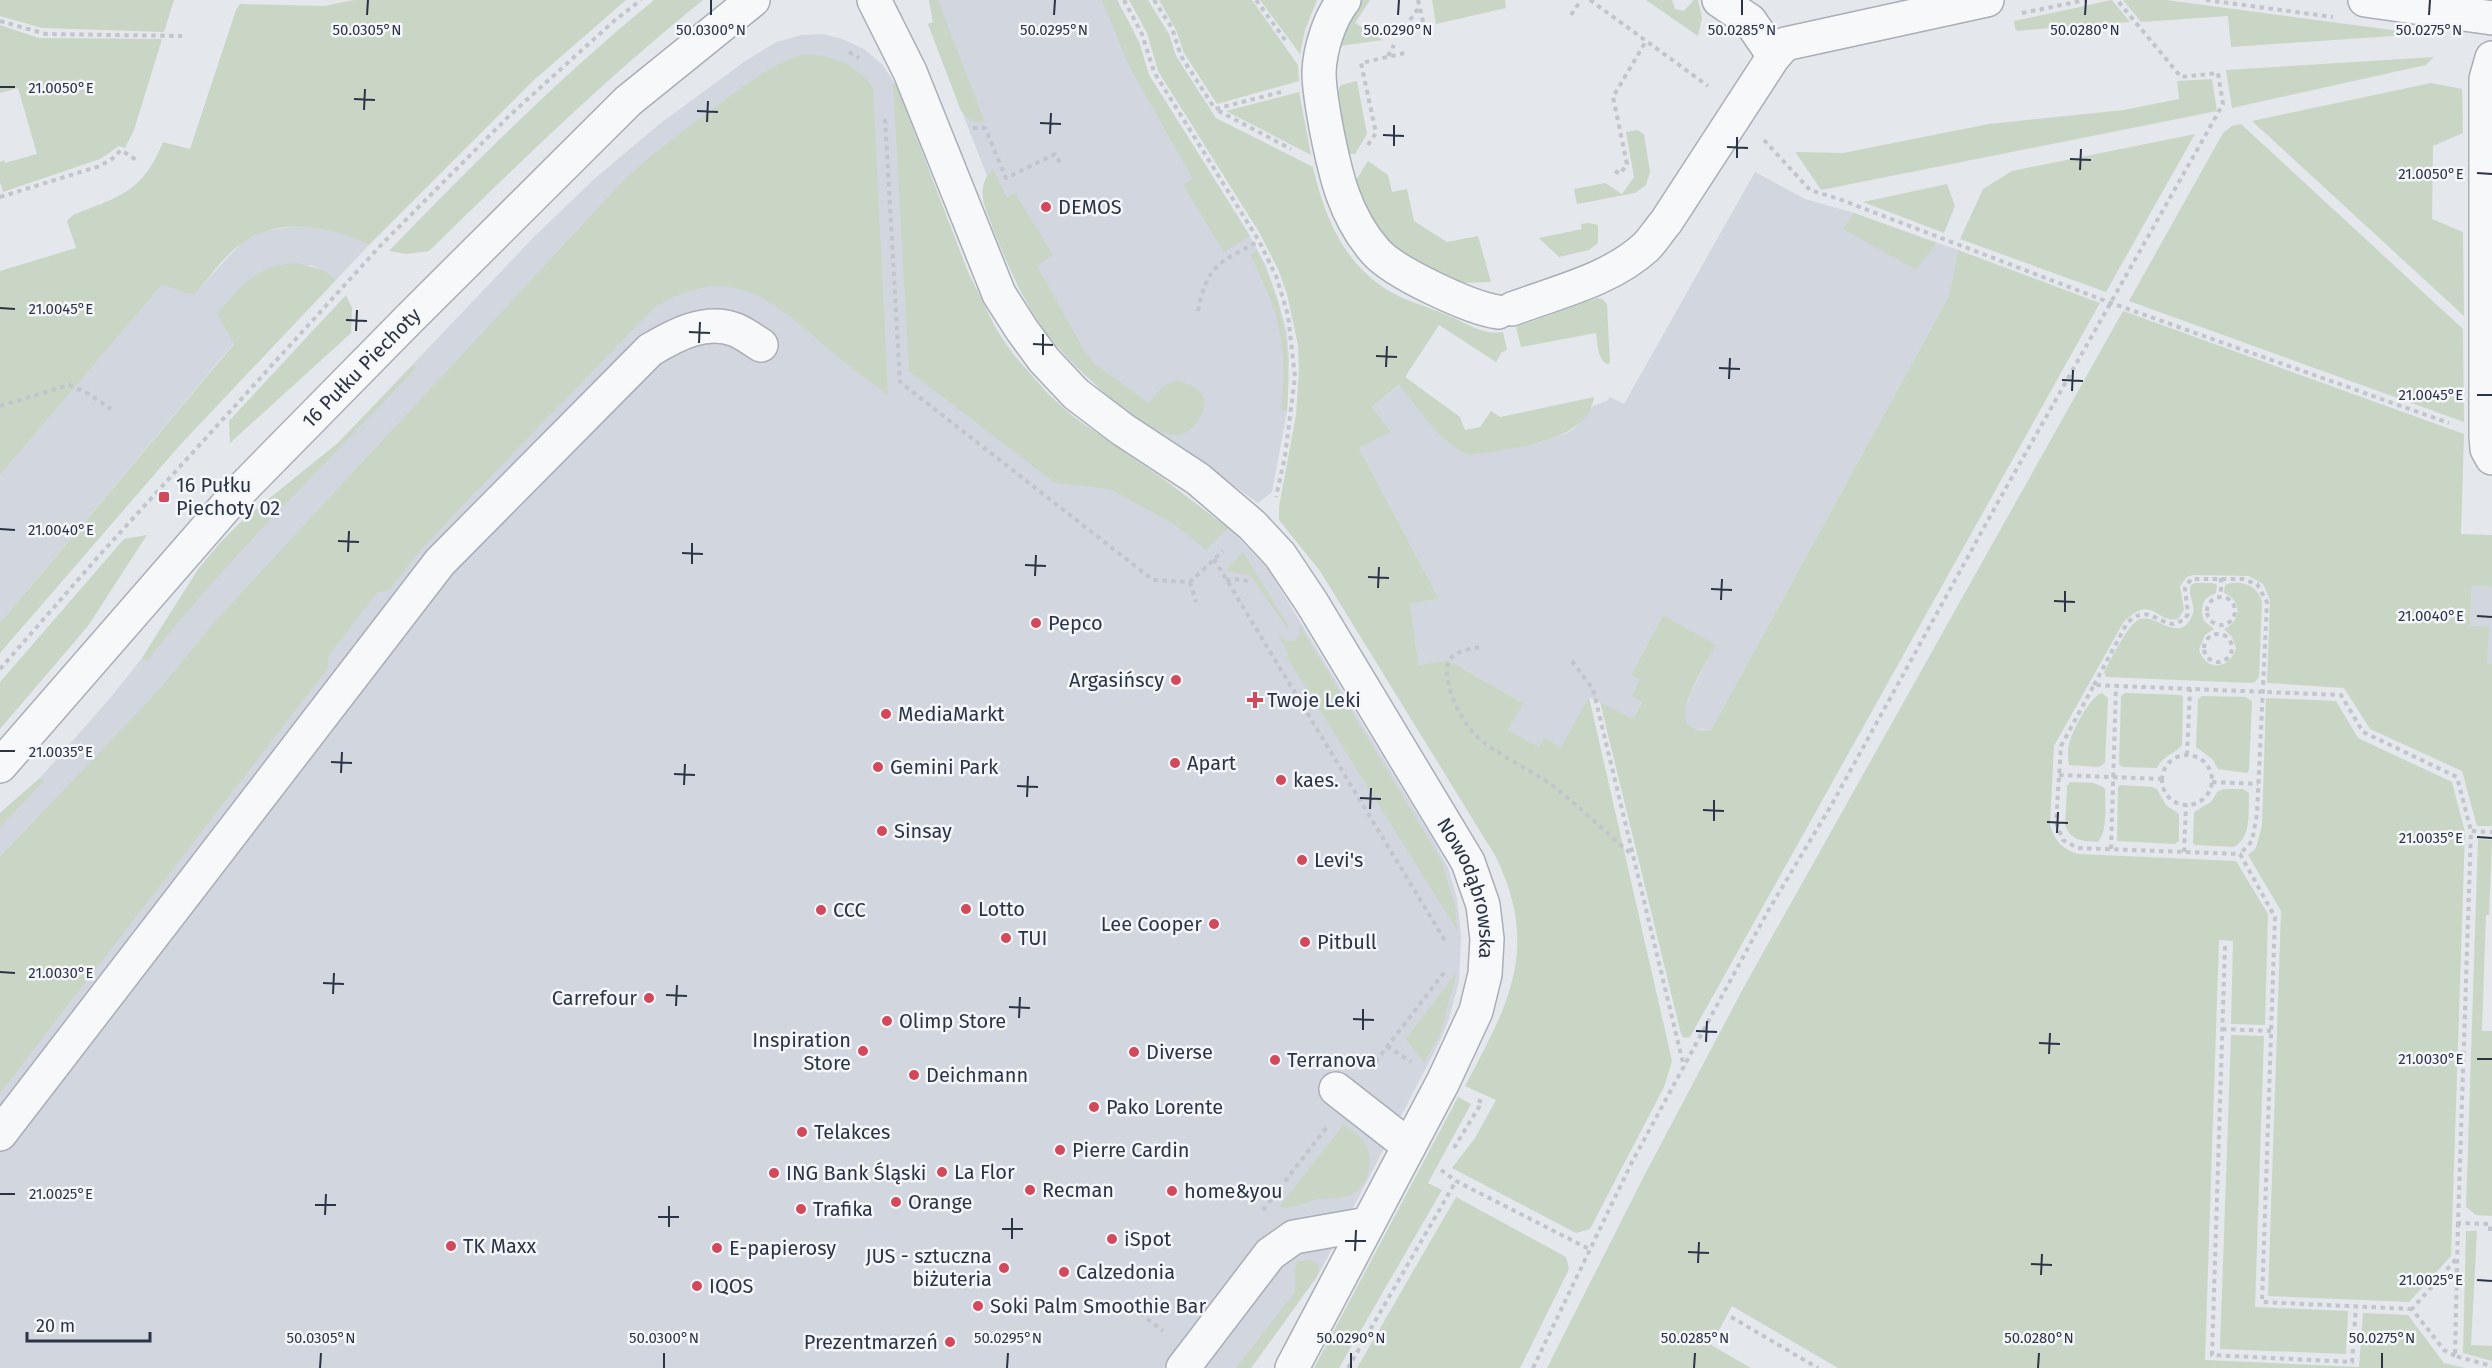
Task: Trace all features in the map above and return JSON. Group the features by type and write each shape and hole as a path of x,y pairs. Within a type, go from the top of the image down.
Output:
{"street":[{"name":"16 Pułku Piechoty","path":"0,766 243,488 628,101 753,0"},
{"name":"Nowodąbrowska","path":"874,0 910,72 999,294 1022,330 1044,360 1076,394 1122,429 1198,479 1252,525 1280,555 1318,613 1462,852 1483,905 1487,939 1485,974 1476,1011 1443,1082 1292,1368"},
{"path":"1344,0 1328,28 1319,71 1323,110 1335,176 1347,209 1359,231 1377,254 1401,272 1479,308 1505,310 1605,274 1626,263 1647,246 1666,222 1774,56 1785,44 1987,0"},
{"path":"1719,0 1750,21 1774,56"},
{"path":"2365,0 2492,18"},
{"path":"2489,447 2486,79 2492,58"},
{"path":"0,1134 440,562 650,350 687,331 705,327 736,330 761,345"},
{"path":"1342,1094 1409,1146"},
{"path":"1183,1368 1270,1254 1294,1237 1368,1224"}],"path":[{"path":"0,669 381,245 509,116 614,21 642,0"},
{"path":"885,112 900,382 1153,580 1190,582 1275,503 1285,456 1295,377 1288,315 1276,276 1259,240 1154,72 1143,34 1124,0"},
{"path":"1154,0 1172,28 1181,56 1215,109"},
{"path":"1256,0 1290,47"},
{"path":"1418,0 1424,26"},
{"path":"1571,15 1581,0"},
{"path":"1590,0 1751,118 1764,141 1810,190 1839,199 2489,447"},
{"path":"2016,15 2086,0"},
{"path":"1533,1368 1632,1162 1768,911 1832,804 1998,502 2223,104 2218,73 2181,77 2117,0"},
{"path":"1410,20 1420,6"},
{"path":"0,21 46,34 182,36"},
{"path":"1615,171 1620,174 1627,164 1613,97 1646,41"},
{"path":"1388,56 1394,45"},
{"path":"849,52 865,61"},
{"path":"969,127 985,128 1006,178 1055,154 1062,166"},
{"path":"0,197 100,166 121,150 138,161"},
{"path":"1198,311 1208,279 1216,265 1259,240"},
{"path":"0,406 69,385 111,408"},
{"path":"1214,560 1449,947"},
{"path":"2197,577 2242,579 2257,584 2267,602 2257,814 2252,841 2240,856 2078,848 2063,840 2056,823 2061,746 2127,623 2134,616 2151,614 2166,622 2180,622 2188,614 2185,588 2188,582 2197,577"},
{"path":"2221,578 2221,596"},
{"path":"1190,582 1196,602"},
{"path":"2221,596 2231,601 2235,615 2229,622 2219,625 2209,619 2206,610 2211,601 2221,596"},
{"path":"2218,633 2219,625"},
{"path":"2218,633 2229,638 2232,647 2230,656 2218,662 2206,656 2204,646 2208,638 2218,633"},
{"path":"1479,647 1452,656 1448,664 1447,679 1453,698 1475,735 1556,788 1631,854"},
{"path":"1572,661 1593,689 1684,1067"},
{"path":"2094,685 2341,695 2363,732 2457,777 2471,831 2455,1356"},
{"path":"2110,849 2116,686"},
{"path":"2187,755 2190,689"},
{"path":"2187,755 2196,756 2208,765 2212,782 2205,798 2197,803 2180,805 2166,795 2162,778 2163,771 2173,759 2187,755"},
{"path":"2059,775 2162,778"},
{"path":"2212,782 2258,784"},
{"path":"2184,852 2186,805"},
{"path":"2471,831 2492,832"},
{"path":"2240,856 2275,917 2262,1302 2412,1309 2444,1350 2455,1356 2492,1366"},
{"path":"2225,946 2212,1355 2352,1362 2356,1306"},
{"path":"1261,1212 1342,1094 1448,966"},
{"path":"2222,1029 2271,1031"},
{"path":"1453,1151 1482,1102"},
{"path":"1447,1161 1441,1171 1456,1181 1591,1250"},
{"path":"1348,1368 1456,1181"},
{"path":"2458,1223 2490,1224 2490,1231"},
{"path":"2412,1309 2458,1257"},
{"path":"1140,1313 1167,1335"},
{"path":"1731,1317 1818,1368"}],"shaded area":[{"path":"929,0 1117,0 1139,42 1149,75 1250,236 1266,266 1279,304 1287,333 1289,361 1287,411 1272,492 1258,503 1104,393 1056,345 1042,326 1027,303 1002,250 987,210 983,198 987,176 928,24 933,22"},
{"name":"Gemini Park","path":"823,34 842,39 864,49 882,64 897,87 968,272 996,329 1013,354 1049,395 1075,418 1162,478 1232,531 1268,569 1435,843 1449,870 1457,899 1461,936 1459,981 1449,1019 1438,1045 1318,1275 1251,1368 0,1368 0,813 40,778 111,697 142,658 199,568 220,543 244,519 338,443 533,238 592,181 658,125 744,62 776,42 802,35"},
{"path":"1755,172 1805,199 1854,213 1958,250 1949,296 1711,730 1693,729 1687,724 1684,714 1691,692 1715,645 1663,615 1631,675 1640,680 1642,701 1633,719 1589,697 1561,748 1539,747 1508,730 1522,702 1448,660 1419,665 1410,604 1439,599 1359,448 1391,432 1372,407 1400,385 1446,441 1469,455 1542,442 1565,434 1575,428 1593,406 1607,401 1610,397 1624,404"},
{"path":"299,226 348,235 369,245 336,280 324,270 310,265 234,343 0,623 0,475 162,285 194,294 243,241 263,231"},
{"path":"2472,586 2492,587 2492,664 2487,664 2470,626"}],"green space":[{"path":"0,0 174,0 164,32 42,28 0,16"},
{"path":"354,0 626,0 534,80 369,245 323,229 291,227 275,229 260,233 239,245 194,295 162,285 0,475 0,271 76,248 67,221 73,215 117,197 138,182 147,172 163,142 190,149 236,10 240,4 324,6"},
{"path":"654,0 703,0 597,91 429,251 406,254 389,251 518,122 585,59"},
{"path":"929,0 938,0 985,123 971,121 961,111 928,24 933,22"},
{"path":"1102,0 1117,0 1139,42 1149,75 1250,236 1224,252 1183,185 1193,179 1129,66"},
{"path":"1129,0 1148,0 1169,34 1176,56 1216,118 1313,167 1330,222 1339,239 1361,269 1391,292 1411,302 1474,328 1496,333 1503,332 1507,350 1502,352 1496,362 1439,325 1405,377 1460,417 1465,430 1480,427 1491,411 1500,417 1594,397 1588,413 1577,425 1562,434 1523,446 1469,455 1439,434 1399,385 1372,407 1391,432 1359,448 1439,599 1410,604 1419,665 1448,660 1523,703 1508,730 1539,747 1544,738 1561,747 1589,697 1672,1061 1664,1087 1590,1229 1576,1233 1452,1168 1475,1138 1496,1100 1465,1086 1495,1028 1513,975 1517,948 1516,920 1509,890 1496,857 1320,571 1279,520 1279,507 1296,415 1299,371 1298,345 1287,294 1278,269 1259,232 1158,71 1147,33"},
{"path":"1159,0 1252,0 1298,65 1299,81 1217,104 1184,53 1176,30"},
{"path":"1260,0 1317,0 1305,30 1300,54"},
{"path":"1358,0 1370,0 1355,23 1383,40 1340,46 1337,44"},
{"path":"1432,0 1505,0 1506,8 1436,24"},
{"path":"1646,0 1672,0 1675,9 1684,11 1694,0 1698,0 1702,18 1698,36"},
{"path":"2112,0 2130,22 2017,31 2015,28 2014,21"},
{"path":"2123,0 2166,0 2422,34 2231,47 2228,16 2141,22"},
{"path":"0,25 39,38 162,39 134,130 125,148 119,146 100,159 3,192 0,182 0,162 4,160 5,163 37,154 18,88 0,93"},
{"path":"804,54 834,59 852,67 873,88 888,395 786,313 747,291 727,287 705,287 682,294 655,307 461,507 419,552 389,590 377,593 328,656 328,668 0,1093 0,857 156,693 218,618 623,181 668,142 748,83 780,64"},
{"path":"2434,57 2426,65 2232,108 2226,70"},
{"path":"2212,79 2217,111 1821,190 1796,153 1843,153 1989,124 2124,110 2179,99 2177,81"},
{"path":"1357,81 1367,134 1355,154 1344,153 1335,95 1341,85"},
{"path":"893,82 897,87 968,272 996,329 1013,354 1049,395 1075,418 1162,478 1228,528 1206,550 1174,524 1110,489 1055,483 909,371"},
{"path":"2431,83 2462,89 2463,133 2433,146 2432,219 2463,232 2464,316 2252,121"},
{"path":"1299,92 1311,155 1226,111"},
{"path":"2241,124 2463,329 2464,422 2129,301 2223,133 2232,126"},
{"path":"1637,130 1644,134 1650,172 1646,185 1635,193 1577,204 1574,189 1605,183 1622,194 1634,177 1626,132"},
{"path":"2195,134 2106,292 1960,239 1983,189 2012,171"},
{"path":"1368,161 1388,175 1392,192 1407,189 1414,221 1447,242 1478,236 1491,282 1460,283 1388,249 1352,187"},
{"path":"993,169 1007,198 1015,193 1053,255 1037,266 1085,352 1095,364 1149,403 1163,387 1173,382 1186,383 1197,389 1203,396 1203,412 1196,424 1187,432 1175,435 1166,433 1132,415 1080,370 1046,332 1013,275 986,210 983,186"},
{"path":"1947,184 1955,206 1944,233 1863,202"},
{"path":"1854,213 1936,243 1917,269 1913,268 1843,229"},
{"path":"1581,224 1598,225 1598,243 1589,250 1559,257 1539,238 1582,229"},
{"path":"1958,250 2100,303 1690,1037 1684,1038 1681,1034 1600,702 1633,719 1642,702 1632,696 1640,680 1631,675 1663,615 1716,645 1695,683 1686,712 1687,723 1695,729 1711,730 1949,296"},
{"path":"1257,251 1274,289 1284,328 1288,369 1287,411 1281,410 1282,348 1275,312 1250,255"},
{"path":"296,263 324,270 336,280 180,445 0,653 0,623 234,344 217,313 251,278 269,268"},
{"path":"346,295 352,308 351,333 230,443 229,421"},
{"path":"1597,298 1607,304 1610,363 1607,364 1601,358 1596,333 1521,347 1516,327"},
{"path":"2123,311 2464,434 2461,534 2492,535 2492,587 2472,586 2470,626 2489,627 2487,664 2492,664 2492,826 2477,826 2462,771 2370,729 2344,688 2267,683 2270,600 2263,584 2249,576 2193,575 2187,577 2180,586 2184,610 2178,619 2164,617 2148,609 2133,614 2123,623 2054,746 2050,825 2060,844 2078,854 2236,861 2268,914 2265,1025 2231,1024 2233,941 2219,940 2205,1360 2359,1367 2363,1313 2408,1315 2444,1363 2465,1368 1838,1368 1732,1306 1711,1345 1751,1368 1547,1368 1643,1178 1745,985"},
{"path":"413,365 416,368 210,585 147,661 142,658 199,568 220,543 244,519 338,443"},
{"path":"147,535 88,626 0,729 0,682 124,539"},
{"path":"1243,552 1289,627 1287,628 1253,579 1226,570"},
{"path":"2195,583 2217,585 2216,593 2205,600 2202,607 2204,621 2214,629 2205,635 2199,649 2206,662 2212,665 2229,661 2236,648 2232,637 2224,629 2234,621 2238,611 2234,600 2224,593 2225,585 2242,583 2257,591 2262,602 2259,677 2255,682 2106,677 2104,672 2125,634 2135,622 2146,618 2174,628 2181,628 2187,624 2193,612 2190,589"},
{"path":"1299,624 1441,860 1455,906 1457,930 1286,656 1288,653 1277,633 1285,641 1295,641 1300,634"},
{"path":"2102,693 2108,698 2105,763 2099,767 2069,765 2068,747 2075,729 2088,706"},
{"path":"2125,693 2181,695 2183,697 2182,745 2162,760 2157,768 2122,767 2119,764 2121,696"},
{"path":"2202,696 2245,697 2252,701 2247,773 2218,769 2212,759 2196,747 2198,699"},
{"path":"2266,698 2336,701 2358,738 2452,782 2465,832 2451,1256 2409,1302 2268,1296 2281,911 2248,855 2256,848 2262,825"},
{"path":"40,778 44,781 0,827 0,813"},
{"path":"2070,782 2094,783 2105,788 2105,824 2098,842 2074,837 2067,830 2065,825 2067,786"},
{"path":"2120,785 2157,789 2166,805 2179,814 2179,841 2175,844 2117,841 2118,787"},
{"path":"2223,789 2243,789 2249,793 2248,823 2244,837 2234,847 2195,845 2193,843 2194,812 2211,802 2217,792"},
{"path":"2478,839 2492,840 2489,915 2486,915 2482,1031 2492,1031 2492,1216 2476,1215 2466,1207"},
{"path":"1457,972 1440,1034 1424,1063 1406,1039"},
{"path":"2231,1035 2264,1036 2255,1307 2348,1311 2346,1354 2220,1349"},
{"path":"1458,1097 1471,1104 1428,1183 1442,1190 1339,1368 1314,1368"},
{"path":"1344,1124 1360,1137 1367,1148 1368,1171 1362,1185 1351,1195 1319,1199 1291,1207 1279,1207"},
{"path":"1456,1197 1566,1257 1569,1269 1520,1368 1357,1368"},
{"path":"2466,1231 2477,1231 2471,1345 2492,1346 2492,1361 2463,1353"},
{"path":"1310,1260 1319,1265 1318,1275 1251,1368 1236,1368 1295,1292 1295,1267 1298,1261"}],"place":[{"name":"DEMOS","path":"1046,207"},
{"name":"16 Pułku Piechoty 02","path":"164,497"},
{"name":"Pepco","path":"1036,623"},
{"name":"Argasińscy","path":"1176,680"},
{"name":"Twoje Leki","path":"1255,700"},
{"name":"MediaMarkt","path":"886,714"},
{"name":"Apart","path":"1175,763"},
{"name":"Gemini Park","path":"878,767"},
{"name":"kaes.","path":"1281,780"},
{"name":"Sinsay","path":"882,831"},
{"name":"Levi's","path":"1302,860"},
{"name":"Lotto","path":"966,909"},
{"name":"CCC","path":"821,910"},
{"name":"Lee Cooper","path":"1214,924"},
{"name":"TUI","path":"1006,938"},
{"name":"Pitbull","path":"1305,942"},
{"name":"Carrefour","path":"649,998"},
{"name":"Olimp Store","path":"887,1021"},
{"name":"Inspiration Store","path":"863,1051"},
{"name":"Diverse","path":"1134,1052"},
{"name":"Terranova","path":"1275,1060"},
{"name":"Deichmann","path":"914,1075"},
{"name":"Pako Lorente","path":"1094,1107"},
{"name":"Telakces","path":"802,1132"},
{"name":"Pierre Cardin","path":"1060,1150"},
{"name":"La Flor","path":"942,1172"},
{"name":"ING Bank Śląski","path":"774,1173"},
{"name":"Recman","path":"1030,1190"},
{"name":"home&you","path":"1172,1191"},
{"name":"Orange","path":"896,1202"},
{"name":"Trafika","path":"801,1209"},
{"name":"iSpot","path":"1112,1239"},
{"name":"TK Maxx","path":"451,1246"},
{"name":"E-papierosy","path":"717,1248"},
{"name":"JUS - sztuczna biżuteria","path":"1004,1268"},
{"name":"Calzedonia","path":"1064,1272"},
{"name":"IQOS","path":"697,1286"},
{"name":"Soki Palm Smoothie Bar","path":"978,1306"},
{"name":"Prezentmarzeń","path":"950,1342"}]}
